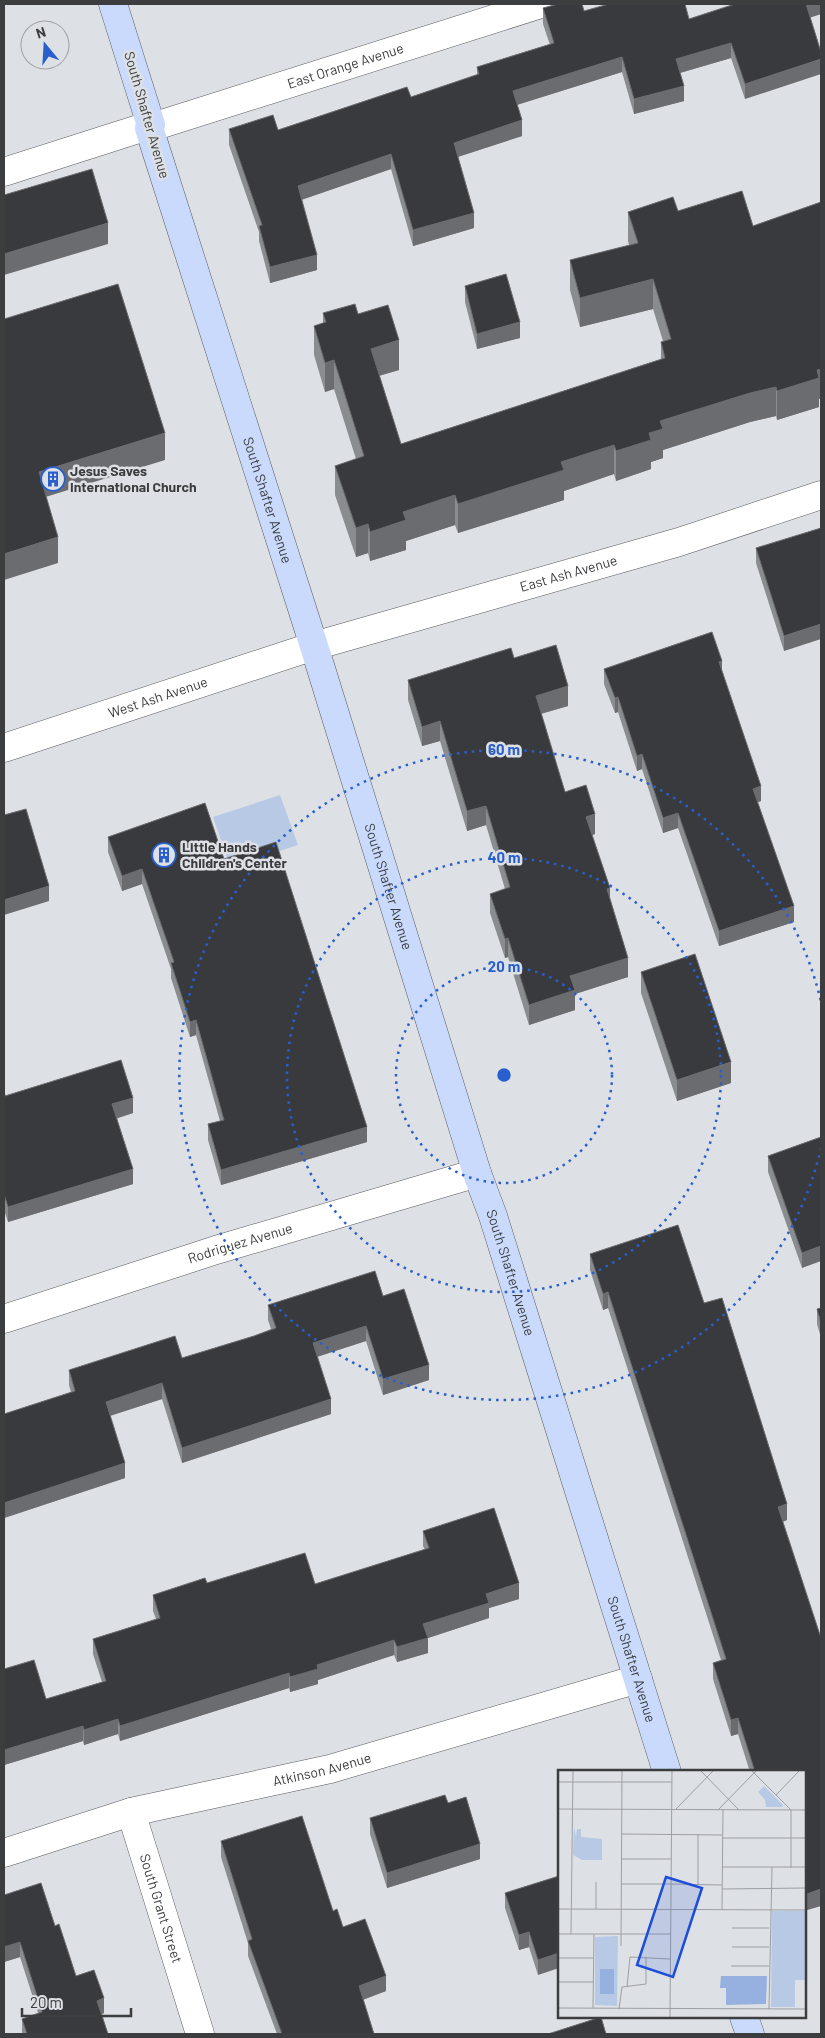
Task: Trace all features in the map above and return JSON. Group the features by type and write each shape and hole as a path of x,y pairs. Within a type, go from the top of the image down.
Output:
{"main road":[{"name":"South Shafter Avenue","path":"113,4 477,1173 496,1225 666,1770"},
{"path":"744,2018 750,2034"}],"street":[{"name":"East Orange Avenue","path":"4,172 541,4"},
{"name":"East Ash Avenue","path":"314,646 679,542 821,495"},
{"name":"West Ash Avenue","path":"4,748 314,646"},
{"name":"Rodriguez Avenue","path":"4,1318 216,1250 477,1173"},
{"name":"Atkinson Avenue","path":"4,1853 131,1812 330,1769 638,1679"},
{"name":"South Grant Street","path":"131,1812 200,2034"}],"shaded area":[{"path":"280,795 298,845 230,867 213,817"}],"building":[{"path":"558,4 582,4 584,11 609,4 685,4 689,19 735,4 806,4 821,52 821,59 745,84 731,43 676,59 684,86 634,99 622,57 513,91 522,120 454,143 474,213 413,230 391,154 298,186 317,255 270,267 259,226 262,225 229,129 273,115 278,130 407,87 411,97 479,74 477,67 554,43 543,8"},
{"path":"92,169 108,223 4,254 4,195"},
{"path":"742,191 753,226 821,202 821,369 817,370 819,378 777,391 776,387 750,393 660,421 663,429 649,433 651,440 616,451 614,445 561,462 564,470 458,504 455,495 403,512 406,520 370,532 368,524 356,528 335,466 364,456 334,360 325,363 314,326 326,322 323,313 355,304 358,314 388,305 399,340 371,349 401,444 665,358 661,342 671,339 653,279 580,298 570,260 638,243 628,212 673,197 678,211"},
{"path":"506,274 520,322 477,334 465,286"},
{"path":"118,284 165,433 39,472 58,537 4,554 4,319"},
{"path":"821,528 821,624 784,636 756,548"},
{"path":"712,632 722,661 719,662 761,786 753,789 794,906 719,931 678,813 663,818 642,754 637,756 618,697 615,698 604,669"},
{"path":"556,645 568,686 536,696 565,792 586,785 595,814 586,817 610,888 607,889 628,958 570,976 575,990 529,1005 508,938 505,939 490,894 510,887 486,806 467,811 440,721 422,727 408,680 511,648 514,658"},
{"path":"205,803 224,859 276,842 367,1127 221,1170 208,1124 224,1120 196,1020 190,1022 171,963 174,962 142,869 122,876 108,837"},
{"path":"26,809 49,886 4,900 4,815"},
{"path":"695,954 731,1062 677,1080 641,972"},
{"path":"121,1060 133,1098 112,1104 133,1169 8,1207 4,1198 4,1091 5,1096"},
{"path":"821,1137 821,1246 802,1253 768,1156"},
{"path":"678,1225 704,1303 722,1298 787,1504 778,1507 821,1638 821,1889 805,1895 805,1770 754,1770 738,1718 731,1720 713,1663 726,1659 608,1292 603,1294 590,1254"},
{"path":"375,1271 383,1296 404,1289 429,1365 383,1379 366,1326 313,1343 331,1399 182,1448 162,1383 106,1402 125,1463 4,1503 4,1414 75,1391 69,1370 175,1336 182,1358 254,1336 276,1328 268,1305"},
{"path":"821,1308 821,1323 817,1309"},
{"path":"494,1508 519,1583 486,1594 489,1603 423,1624 428,1638 397,1647 394,1640 317,1665 318,1669 290,1677 289,1673 120,1726 118,1719 84,1730 83,1726 4,1750 4,1669 34,1660 46,1699 106,1681 93,1639 160,1618 153,1595 205,1578 207,1583 305,1553 315,1584 429,1548 423,1531"},
{"path":"445,1795 448,1803 466,1797 480,1844 387,1873 370,1818"},
{"path":"302,1816 333,1911 337,1909 343,1927 365,1919 386,1976 359,1986 374,2034 282,2034 248,1941 252,1939 221,1841"},
{"path":"558,1876 558,1953 538,1960 529,1932 519,1935 505,1893"},
{"path":"41,1883 55,1926 59,1924 76,1976 94,1970 104,1998 97,2001 108,2034 27,2034 22,2019 42,2012 20,1942 4,1947 4,1895"},
{"path":"601,2018 606,2034 548,2034"}],"place":[{"name":"Jesus Saves International Church","path":"53,479"},
{"name":"Little Hands Children's Center","path":"164,855"}]}
